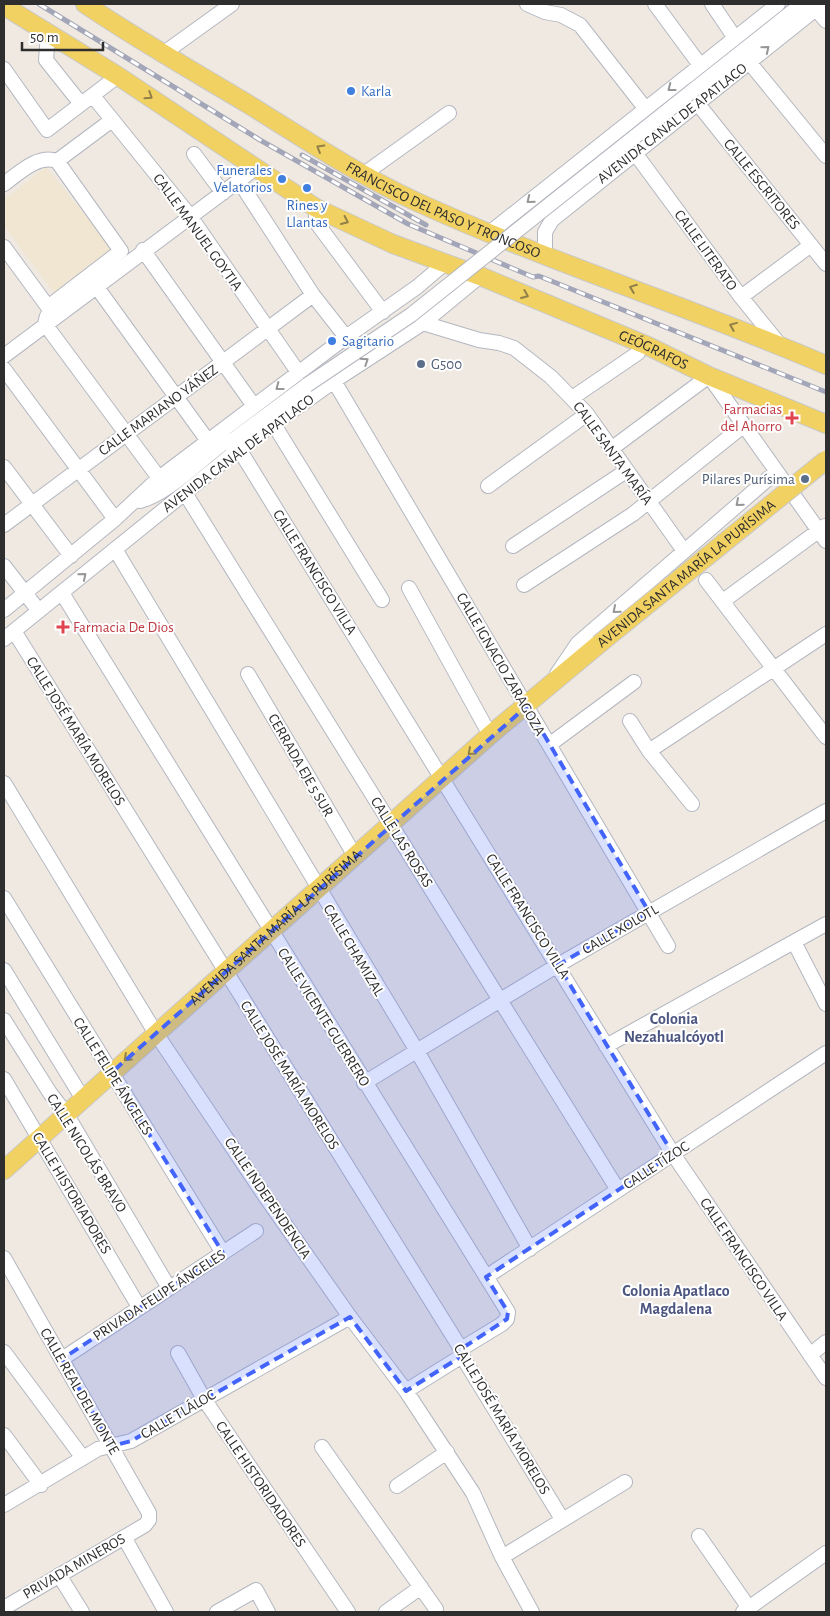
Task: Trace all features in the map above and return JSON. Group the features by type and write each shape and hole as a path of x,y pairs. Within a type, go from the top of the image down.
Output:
{"main road":[{"name":"FRANCISCO DEL PASO Y TRONCOSO","path":"85,4 364,174 414,200 488,234 780,345 826,365"},
{"path":"4,6 118,76 316,208 393,244 480,276"},
{"name":"GEÓGRAFOS","path":"480,276 648,346 709,376 826,424"},
{"name":"AVENIDA SANTA MARÍA LA PURÍSIMA","path":"4,1170 67,1115 155,1032 490,735 826,460"}],"street":[{"path":"164,53 232,4"},
{"path":"527,4 545,12 561,15 580,25 645,108"},
{"path":"655,4 700,65"},
{"path":"712,4 736,38"},
{"name":"AVENIDA CANAL DE APATLACO","path":"488,234 778,4"},
{"path":"155,516 170,497 226,449 236,444 307,385 411,315 802,4"},
{"path":"819,6 826,21"},
{"name":"AVENIDA CANAL DE APATLACO","path":"545,255 545,232 552,220 819,6"},
{"path":"48,34 46,60 81,104"},
{"path":"750,62 826,156"},
{"path":"4,69 47,130 118,76"},
{"name":"CALLE MANUEL GOYTIA","path":"93,96 190,216 298,372"},
{"name":"CALLE ESCRITORES","path":"698,104 826,264"},
{"path":"364,174 449,113"},
{"path":"57,161 112,120"},
{"name":"CALLE LITERATO","path":"635,153 741,297 780,345"},
{"path":"194,154 223,193"},
{"path":"5,179 39,160 49,158 57,161 121,251 48,308 45,324 159,478"},
{"path":"4,356 143,250 257,167"},
{"path":"239,181 313,295 346,337"},
{"path":"549,184 554,199 560,203 570,204"},
{"path":"316,208 316,222 383,312"},
{"path":"741,297 811,244"},
{"path":"4,247 48,308"},
{"path":"143,250 254,406"},
{"name":"AVENIDA CANAL DE APATLACO","path":"4,610 71,556 159,478 298,372 417,287 444,264"},
{"name":"AVENIDA CANAL DE APATLACO","path":"9,635 185,493 236,444 273,423 427,319 480,276"},
{"path":"96,286 208,441"},
{"path":"417,287 427,289 432,294 434,307 427,319"},
{"name":"CALLE MARIANO YÁÑEZ","path":"4,525 125,433 223,363 313,295"},
{"name":"CALLE SANTA MARÍA","path":"427,319 479,340 499,343 514,348 551,377 588,414 626,471 684,551"},
{"path":"572,398 638,353"},
{"path":"4,369 76,470 114,519"},
{"path":"611,448 709,376 776,472 824,532 723,602"},
{"name":"CALLE IGNACIO ZARAGOZA","path":"334,381 668,946"},
{"path":"488,486 588,414"},
{"path":"273,423 382,600"},
{"path":"524,585 648,502 743,426"},
{"path":"133,502 148,499 164,489 222,444 236,444"},
{"name":"CALLE FRANCISCO VILLA","path":"236,444 674,1154 826,1378"},
{"path":"4,467 71,556"},
{"path":"513,546 626,471"},
{"name":"AVENIDA SANTA MARÍA LA PURÍSIMA","path":"549,687 578,643 776,472"},
{"name":"CALLE LAS ROSAS","path":"185,493 618,1190"},
{"name":"CALLE CHAMIZAL","path":"115,549 317,889 417,1051 530,1249"},
{"path":"4,566 39,611"},
{"path":"708,583 826,737"},
{"path":"408,588 490,735"},
{"name":"CALLE VICENTE GUERRERO","path":"62,593 364,1083 508,1312 507,1319 502,1324 462,1353"},
{"path":"649,751 826,634"},
{"name":"CALLE JOSÉ MARÍA MORELOS","path":"9,635 225,971 462,1353 562,1519"},
{"name":"CERRADA EJE 5 SUR","path":"248,674 355,856"},
{"path":"549,746 634,682"},
{"path":"630,721 649,751 692,804"},
{"name":"CALLE INDEPENDENCIA","path":"4,783 155,1032 265,1196 447,1452 473,1493 502,1557 532,1612"},
{"name":"CALLE XOLOTL","path":"364,1083 558,965 826,811"},
{"name":"CALLE FELIPE ÁNGELES","path":"4,898 223,1253"},
{"path":"606,1046 826,924"},
{"path":"794,942 826,1004"},
{"path":"4,970 83,1099"},
{"name":"CALLE NICOLÁS BRAVO","path":"4,1020 50,1093 67,1115 169,1288"},
{"name":"CALLE TÍZOC","path":"486,1277 826,1053"},
{"name":"CALLE HISTORIADORES","path":"4,1079 139,1307"},
{"name":"PRIVADA FELIPE ÁNGELES","path":"62,1359 256,1231"},
{"name":"CALLE REAL DEL MONTE","path":"4,1258 149,1513 150,1520 145,1525"},
{"name":"CALLE TLÁLOC","path":"4,1505 41,1485 98,1449 131,1441 350,1317"},
{"path":"810,1355 826,1342"},
{"path":"4,1352 83,1458"},
{"name":"CALLE HISTORIDADORES","path":"178,1353 204,1399 348,1612"},
{"path":"406,1392 462,1353"},
{"path":"4,1434 41,1485"},
{"path":"322,1447 436,1609"},
{"path":"396,1486 447,1452"},
{"path":"502,1557 625,1482"},
{"name":"PRIVADA MINEROS","path":"4,1608 145,1525"},
{"path":"699,1536 746,1610 826,1553"},
{"path":"124,1537 166,1612"},
{"path":"59,1575 82,1612"},
{"path":"386,1612 421,1588"},
{"path":"217,1612 256,1590 268,1612"}],"highlighted area":[{"path":"527,706 649,912 558,965 673,1154 486,1277 508,1312 507,1319 461,1349 462,1356 406,1391 350,1317 131,1441 112,1446 62,1359 223,1253 111,1073"}],"shaded area":[{"path":"46,167 113,249 54,293 4,226 4,200"}],"railway":[{"path":"39,4 260,140 408,224 533,277 539,276 826,392"},
{"path":"302,155 426,225"}],"place":[{"name":"Karla","path":"351,91"},
{"name":"Funerales Velatorios","path":"282,179"},
{"name":"Rines y Llantas","path":"307,188"},
{"name":"Sagitario","path":"332,341"},
{"name":"G500","path":"421,364"},
{"name":"Farmacias del Ahorro","path":"792,418"},
{"name":"Pilares Purísima","path":"805,479"},
{"name":"Farmacia De Dios","path":"63,627"}],"district":[{"name":"Colonia Nezahualcóyotl","path":"674,1027"},
{"name":"Colonia Apatlaco Magdalena","path":"676,1299"}]}
